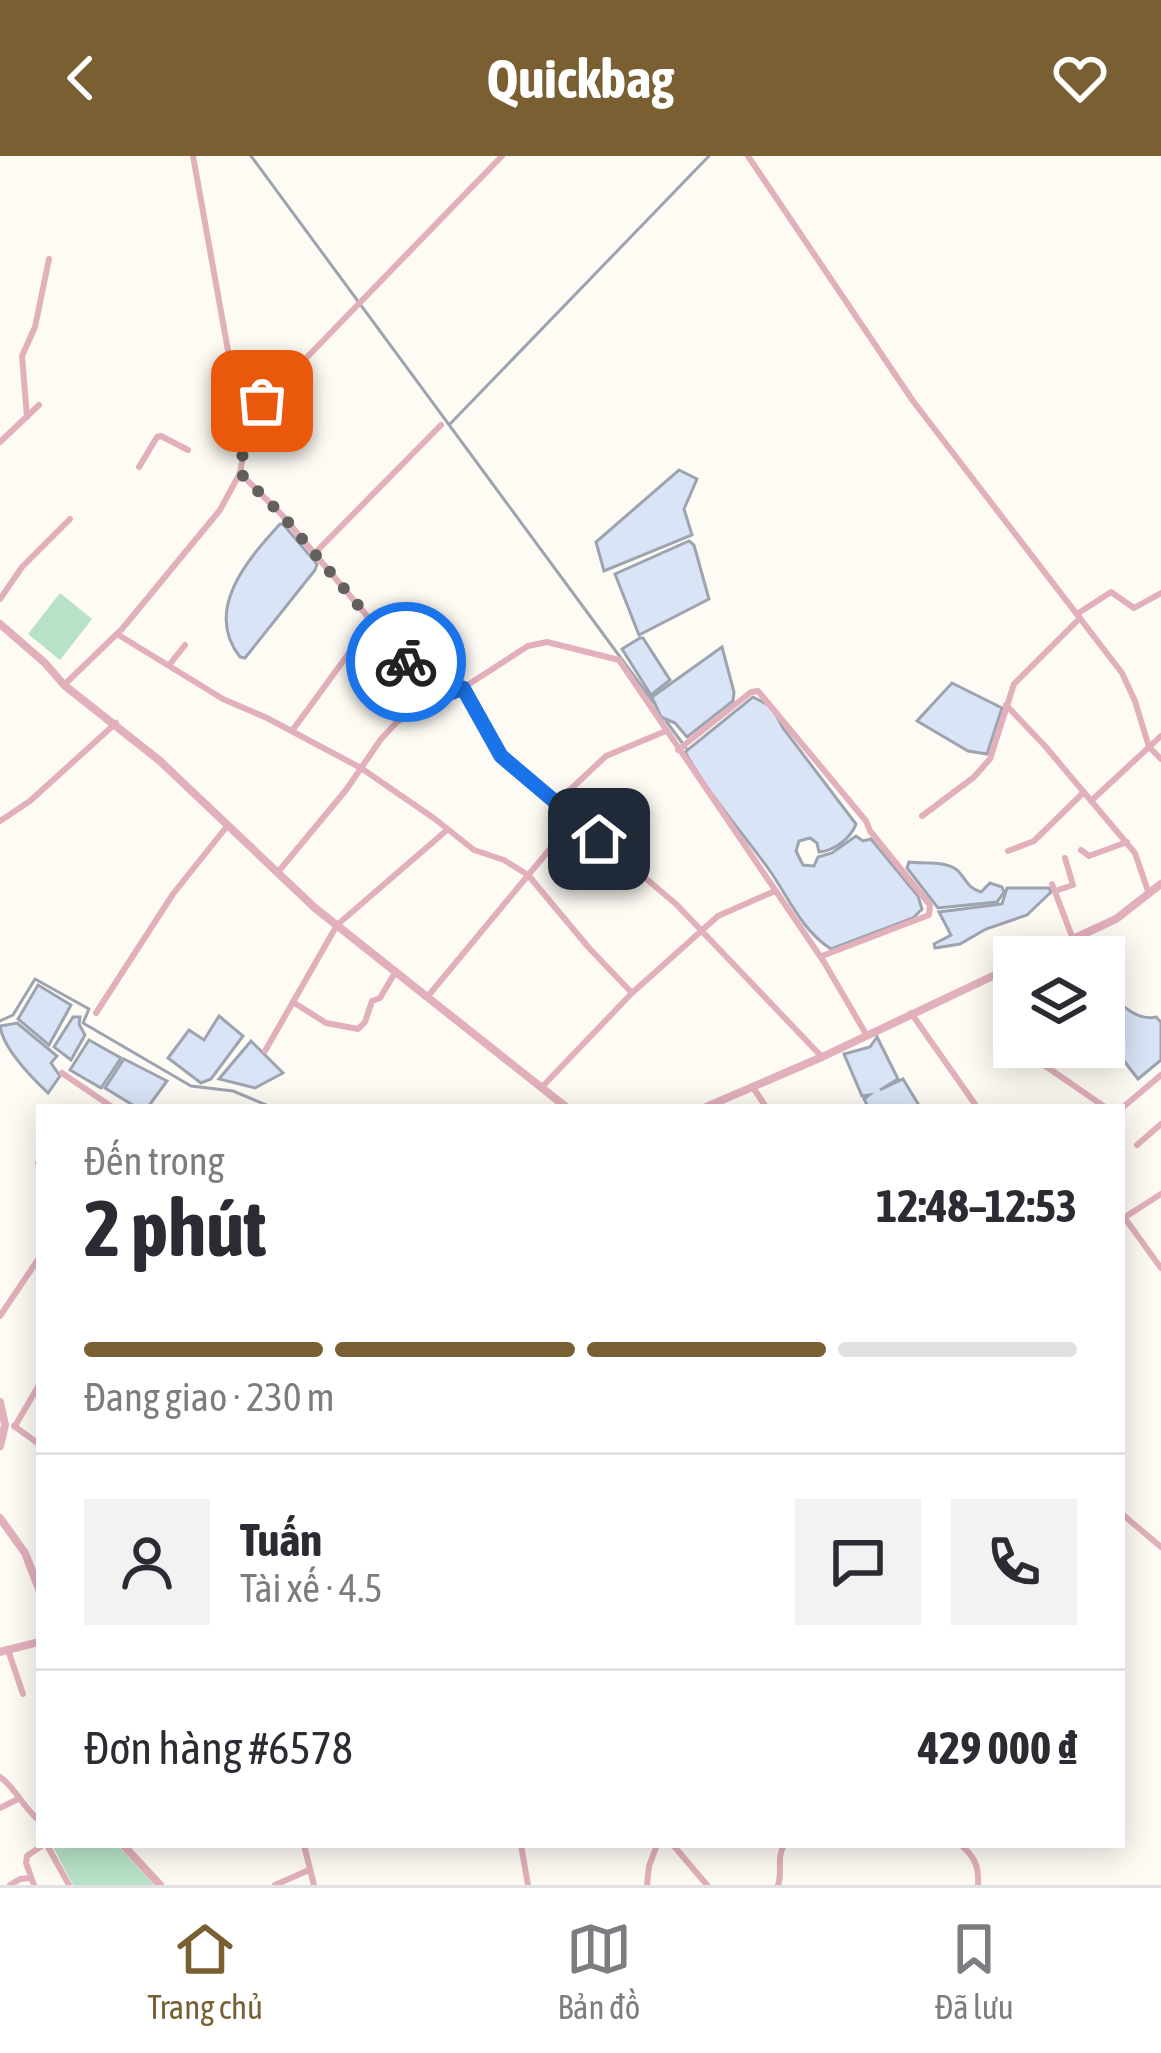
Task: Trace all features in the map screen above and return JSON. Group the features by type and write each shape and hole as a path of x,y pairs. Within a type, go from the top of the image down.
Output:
{"street":[{"path":"64,685 117,634 220,510 240,473 244,445 194,156"},
{"path":"240,421 502,156"},
{"path":"748,156 913,401 1122,673 1149,748 1161,759"},
{"path":"27,417 22,356 34,327 49,259"},
{"path":"0,442 39,406"},
{"path":"314,554 442,425"},
{"path":"139,467 157,437 188,450"},
{"path":"240,473 437,698"},
{"path":"0,599 22,567 70,518"},
{"path":"922,816 990,759 1013,684 1078,616 1108,592 1135,608 1161,593"},
{"path":"292,731 372,622"},
{"path":"0,624 337,925 562,1104"},
{"path":"117,634 223,699 361,768 474,850 529,875 632,993"},
{"path":"278,872 397,722 463,688 528,646 547,643 619,660 820,957 866,1034"},
{"path":"170,664 184,645"},
{"path":"463,688 501,756 676,904 822,1057"},
{"path":"678,750 758,691 930,905 929,914 820,957"},
{"path":"1006,705 1136,853 1149,894"},
{"path":"0,821 30,801 116,723"},
{"path":"556,802 606,756 666,731"},
{"path":"1091,801 1161,736"},
{"path":"1008,851 1034,841 1084,792"},
{"path":"428,996 574,820"},
{"path":"96,1012 173,894 228,825"},
{"path":"265,1051 337,925 448,829"},
{"path":"1081,850 1089,856 1127,842"},
{"path":"1065,858 1073,885 1053,887 1072,936"},
{"path":"1079,936 1116,919 1161,884"},
{"path":"542,1087 632,993 718,916 775,891"},
{"path":"292,1002 326,1023 358,1029 372,1000 380,998 396,971"},
{"path":"713,1104 993,976"},
{"path":"910,1013 975,1104"},
{"path":"1047,1068 1101,1104"},
{"path":"62,1073 108,1104"},
{"path":"1125,1105 1161,1075"},
{"path":"1152,1082 1161,1088"},
{"path":"752,1086 764,1104"},
{"path":"1137,1145 1161,1124"},
{"path":"1125,1217 1161,1194"},
{"path":"1125,1221 1161,1268"},
{"path":"0,1316 36,1262"},
{"path":"0,1446 36,1389"},
{"path":"0,1402 10,1425 36,1442"},
{"path":"1125,1516 1161,1546"},
{"path":"0,1518 25,1553 36,1580"},
{"path":"23,1694 4,1651 36,1643"},
{"path":"0,1777 36,1818"},
{"path":"0,1808 19,1799"},
{"path":"10,1885 20,1879 33,1881 27,1856 40,1848"},
{"path":"47,1848 69,1885"},
{"path":"126,1848 160,1885"},
{"path":"305,1848 314,1885"},
{"path":"522,1848 528,1885"},
{"path":"647,1885 656,1848"},
{"path":"676,1848 707,1885"},
{"path":"778,1885 782,1848"},
{"path":"964,1848 979,1870 978,1885"},
{"path":"274,1885 309,1870"}],"green space":[{"path":"60,593 92,619 60,660 28,634"},
{"path":"54,1848 120,1848 154,1885 73,1885"}],"water":[{"path":"679,470 697,479 684,509 692,535 604,571 596,542"},
{"path":"280,524 317,564 245,658 240,657 226,621 228,603 244,569"},
{"path":"689,541 709,599 639,635 615,574"},
{"path":"640,638 670,680 651,695 622,649"},
{"path":"722,647 733,701 687,737 675,723 661,717 652,697"},
{"path":"952,683 1002,708 987,754 968,751 917,721"},
{"path":"753,697 772,707 856,824 846,839 825,851 819,852 810,838 799,841 796,851 803,865 814,866 818,857 856,836 871,839 918,896 922,909 913,918 831,949 803,922 685,752"},
{"path":"909,862 949,866 976,890 981,892 990,883 1004,892 997,902 938,908 907,868"},
{"path":"1007,888 1049,888 1051,892 1027,915 960,944 935,948 934,944 951,935 939,912 1002,904"},
{"path":"38,985 71,1005 49,1045 18,1019"},
{"path":"1125,1007 1161,1022 1161,1060 1138,1079 1125,1062"},
{"path":"219,1016 243,1036 211,1079 201,1083 168,1058 189,1030 204,1040"},
{"path":"73,1017 80,1017 85,1035 71,1060 54,1047"},
{"path":"17,1023 57,1056 51,1063 60,1076 48,1093 2,1035 0,1026"},
{"path":"877,1037 898,1079 880,1090 903,1079 918,1104 866,1104 864,1099 869,1095 862,1096 844,1054 870,1047"},
{"path":"89,1040 121,1058 101,1088 70,1070"},
{"path":"251,1041 283,1073 255,1088 219,1079"},
{"path":"124,1059 167,1081 150,1104 131,1104 105,1088"}],"waterway":[{"path":"251,156 654,703"},
{"path":"450,424 709,156"},
{"path":"666,721 686,748"},
{"path":"0,1021 13,1015 35,979 89,1009 83,1023 191,1086 233,1091 264,1104"}],"way so far":[{"path":"262,401 240,421 244,445 240,473 282,515 406,662"}],"route":[{"path":"406,662 437,698 463,688 501,756 599,839"}]}
